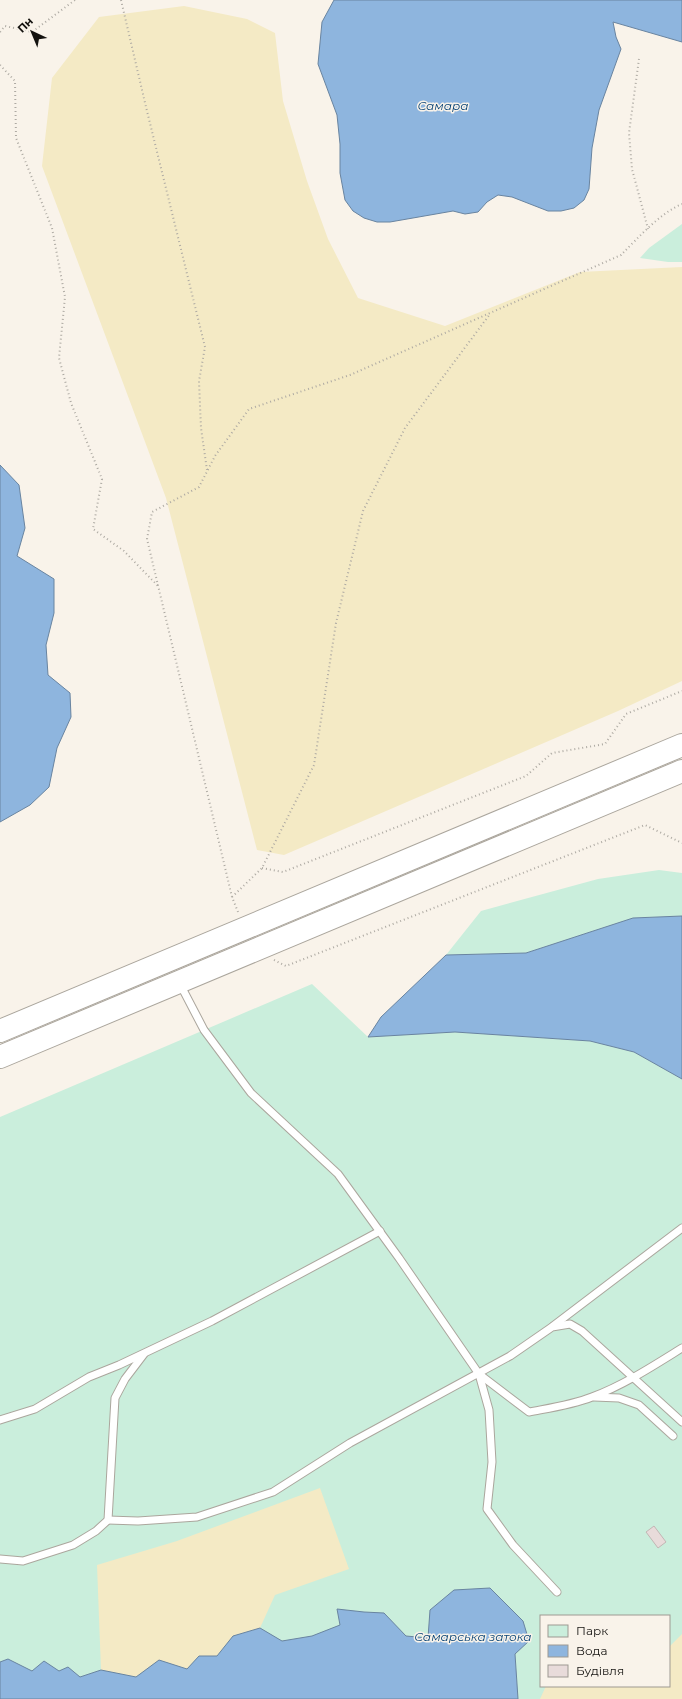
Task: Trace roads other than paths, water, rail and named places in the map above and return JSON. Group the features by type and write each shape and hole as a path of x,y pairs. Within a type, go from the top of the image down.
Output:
{"highway":[{"path":"0,1031 682,745"},
{"path":"0,1057 682,771"}],"lane":[{"path":"179,982 204,1030 251,1093 338,1174 380,1231 479,1374 528,1412 563,1406 592,1397 634,1377 682,1348"},
{"path":"108,1520 138,1521 197,1517 273,1492 350,1443 510,1356 682,1228"},
{"path":"0,1420 35,1409 89,1376 119,1365 212,1321 380,1231"},
{"path":"552,1326 570,1324 582,1331 682,1422"},
{"path":"0,1559 22,1561 73,1545 96,1531 108,1520 115,1398 125,1379 145,1353"},
{"path":"479,1374 490,1410 492,1462 487,1509 513,1545 557,1592"},
{"path":"592,1397 619,1398 639,1405 673,1436"}],"water":[{"name":"Самара","path":"334,0 682,0 682,42 613,22 616,37 621,49 599,110 592,148 589,189 584,200 574,208 561,211 548,211 512,197 498,195 487,202 478,212 465,214 453,211 390,222 377,222 364,218 353,211 345,200 340,173 340,144 337,115 318,64 322,22"},
{"path":"0,465 19,485 25,528 17,556 54,579 54,613 46,645 48,675 70,693 71,717 57,748 49,787 30,805 0,822"},
{"path":"682,916 682,1079 634,1052 590,1041 455,1032 368,1037 381,1017 446,955 526,953 633,918"},
{"name":"Самарська затока","path":"490,1588 523,1621 529,1641 515,1654 518,1699 0,1699 0,1662 8,1659 32,1671 44,1661 59,1671 68,1667 80,1677 101,1670 136,1677 159,1660 187,1669 199,1656 217,1656 233,1636 260,1628 282,1641 312,1636 340,1625 337,1609 384,1613 406,1636 428,1638 430,1610 454,1590"}]}
